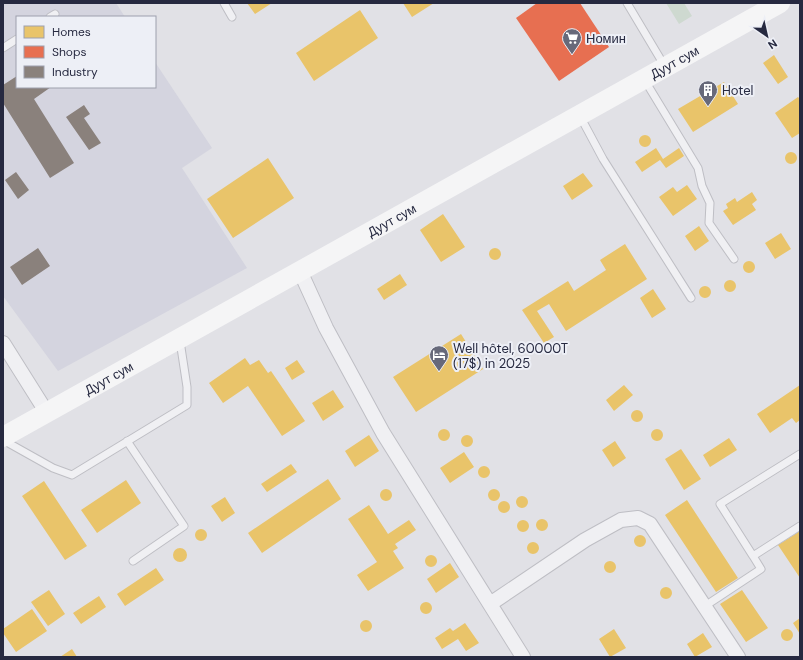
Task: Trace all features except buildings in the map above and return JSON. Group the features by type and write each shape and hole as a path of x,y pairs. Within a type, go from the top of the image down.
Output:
{"main road":[{"name":"Дуут сум","path":"3,437 780,3"}],"street":[{"path":"300,271 326,328 383,433 523,657"},
{"path":"3,343 47,412"},
{"path":"490,604 585,540 621,520 638,518 650,524 738,657"}],"lane":[{"path":"224,3 232,17"},
{"path":"627,3 665,67"},
{"path":"3,48 16,40"},
{"path":"644,79 698,168 702,186 710,203 709,223 734,259"},
{"path":"579,116 603,159 691,298"},
{"path":"3,440 53,468 72,475 187,405 187,387 180,338"},
{"path":"127,441 184,526 133,561"},
{"path":"705,606 761,569 720,504 800,454"},
{"path":"753,556 800,526"}],"shaded area":[{"path":"3,3 116,3 124,16 16,16 16,88 156,88 156,64 212,148 182,168 247,268 58,371 3,296"},
{"path":"666,3 684,3 692,16 679,24"}],"place":[{"name":"Номин","path":"572,55"},
{"name":"Hotel","path":"708,107"},
{"name":"Well hôtel, 60000T (17$) in 2025","path":"439,372"}]}
